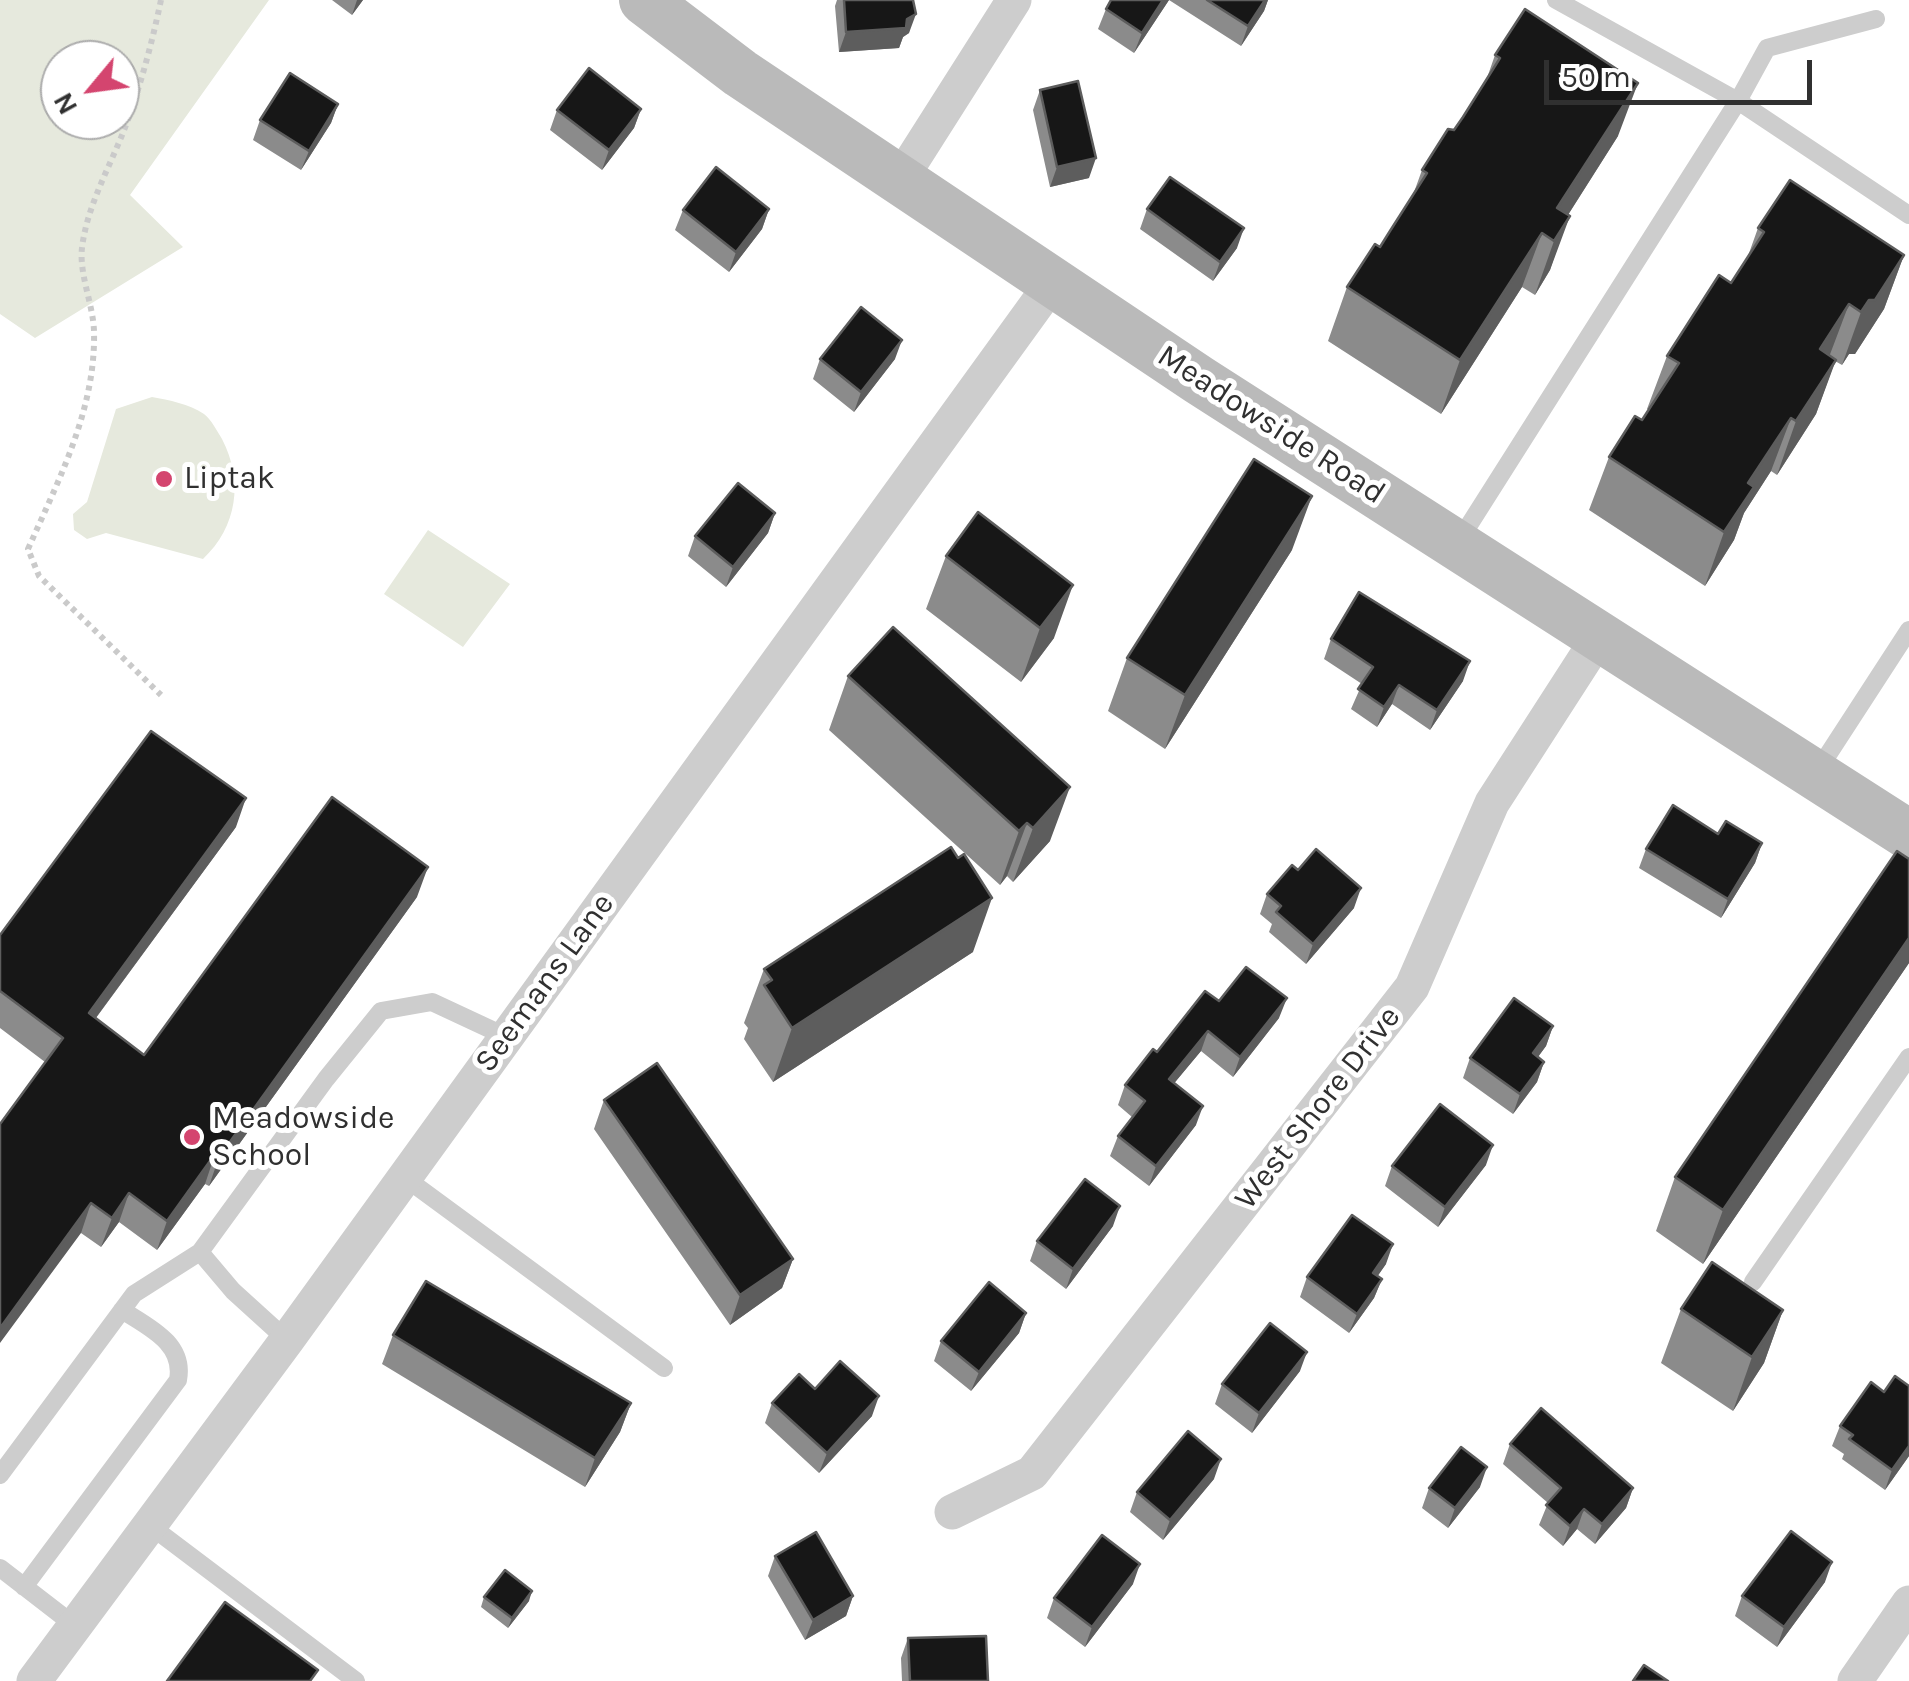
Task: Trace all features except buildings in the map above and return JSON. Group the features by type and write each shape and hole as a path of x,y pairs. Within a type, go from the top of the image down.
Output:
{"main road":[{"name":"Meadowside Road","path":"644,0 740,73 899,181 1598,637 1909,834"}],"street":[{"path":"899,181 1014,0"},
{"name":"Seemans Lane","path":"34,1681 507,1037 1053,282"},
{"name":"West Shore Drive","path":"952,1512 1032,1473 1412,988 1492,803 1598,637"},
{"path":"1855,1681 1909,1603"}],"lane":[{"path":"1556,0 1738,101 1909,215"},
{"path":"1457,545 1738,101 1767,48 1876,19"},
{"path":"1815,775 1909,630"},
{"path":"0,1475 134,1294 200,1252 326,1079 381,1012 432,1002 507,1037"},
{"path":"1754,1282 1909,1057"},
{"path":"404,1178 664,1368"},
{"path":"200,1252 232,1291 286,1340"},
{"path":"24,1586 178,1380 180,1368 164,1337 122,1310"},
{"path":"148,1524 356,1681"},
{"path":"0,1568 74,1625"}],"path":[{"path":"161,0 150,50 81,250 94,329 92,374 84,408 75,442 28,549 39,576 161,695"}],"shaded area":[{"path":"0,0 269,0 130,195 183,247 35,338 0,314"},
{"name":"Liptak","path":"152,397 204,414 229,455 234,503 223,533 203,559 106,533 87,539 74,530 73,514 87,502 116,409"},
{"path":"428,530 510,584 463,647 384,594"}],"place":[{"name":"Liptak","path":"164,479"},
{"name":"Meadowside School","path":"192,1137"}]}
